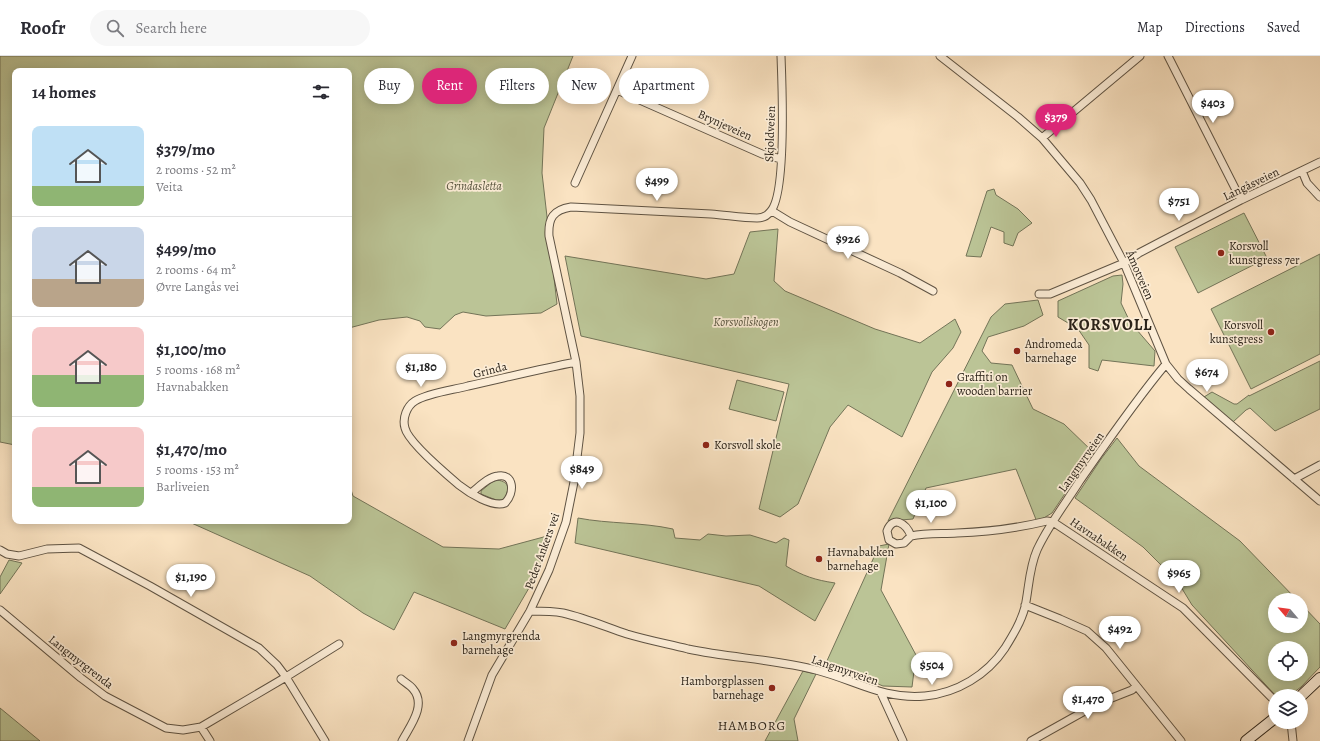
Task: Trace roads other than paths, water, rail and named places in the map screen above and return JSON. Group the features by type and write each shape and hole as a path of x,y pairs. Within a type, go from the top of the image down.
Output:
{"main road":[{"path":"1308,689 1320,678"},
{"path":"1246,741 1268,724"}],"street":[{"path":"575,184 632,56"},
{"name":"Skjoldveien","path":"772,211 777,198 781,159 783,113 781,56"},
{"name":"Åmotveien","path":"940,56 1018,117 1042,138 1080,184 1091,200 1124,263 1166,364 1175,375 1189,389 1320,501"},
{"path":"1042,138 1140,56"},
{"path":"1168,56 1241,200"},
{"name":"Brynjeveien","path":"617,90 762,154 781,159"},
{"name":"Langåsveien","path":"1039,294 1050,294 1124,263 1139,253 1241,200 1320,162"},
{"path":"1302,171 1307,183 1320,197"},
{"name":"Peder Ankers vei","path":"468,741 492,675 530,611 549,570 566,522 574,482 579,445 581,414 580,396 576,362 549,236 548,226 550,220 563,208 571,207 730,215 758,218 764,217 772,211"},
{"path":"772,211 790,222 900,273 933,291"},
{"name":"Grinda","path":"471,493 492,478 500,476 504,476 510,481 513,490 508,500 497,505 482,499 471,493 459,485 411,440 406,432 404,425 405,415 410,405 417,400 442,392 576,362"},
{"name":"Langmyrveien","path":"530,611 563,613 628,634 689,649 807,668 842,677 881,693 902,697 924,696 948,692 969,682 988,668 1005,648 1018,626 1025,606 1030,575 1036,552 1053,522 1090,467 1166,364"},
{"path":"1294,479 1320,465"},
{"name":"Havnabakken","path":"911,536 922,534 997,530 1047,521 1053,522 1183,608 1268,694"},
{"path":"0,550 8,554 19,556 47,549 79,548 150,586 259,648 277,665 286,677 325,741"},
{"path":"1025,606 1087,631 1106,648 1181,741"},
{"name":"Langmyrgrenda","path":"0,610 81,678 105,696 166,728 184,730 201,726 286,677 338,644"},
{"path":"400,679 414,690 418,702 418,711 402,741"},
{"path":"1031,741 1100,703 1132,690 1136,686"},
{"path":"881,693 903,741"},
{"path":"201,726 210,741"},
{"path":"1292,729 1293,741"}],"place":[{"name":"Korsvoll kunstgress 7er","path":"1221,253"},
{"name":"Korsvoll kunstgress","path":"1271,332"},
{"name":"Andromeda barnehage","path":"1017,351"},
{"name":"Graffiti on wooden barrier","path":"949,384"},
{"name":"Korsvoll skole","path":"706,445"},
{"name":"Havnabakken barnehage","path":"819,559"},
{"name":"Langmyrgrenda barnehage","path":"454,643"},
{"name":"Hamborgplassen barnehage","path":"772,688"}],"district":[{"name":"KORSVOLL","path":"1110,324"},
{"name":"HAMBORG","path":"752,725"}],"park label":[{"name":"Grindasletta","path":"474,186"},
{"name":"Korsvollskogen","path":"746,322"}]}
